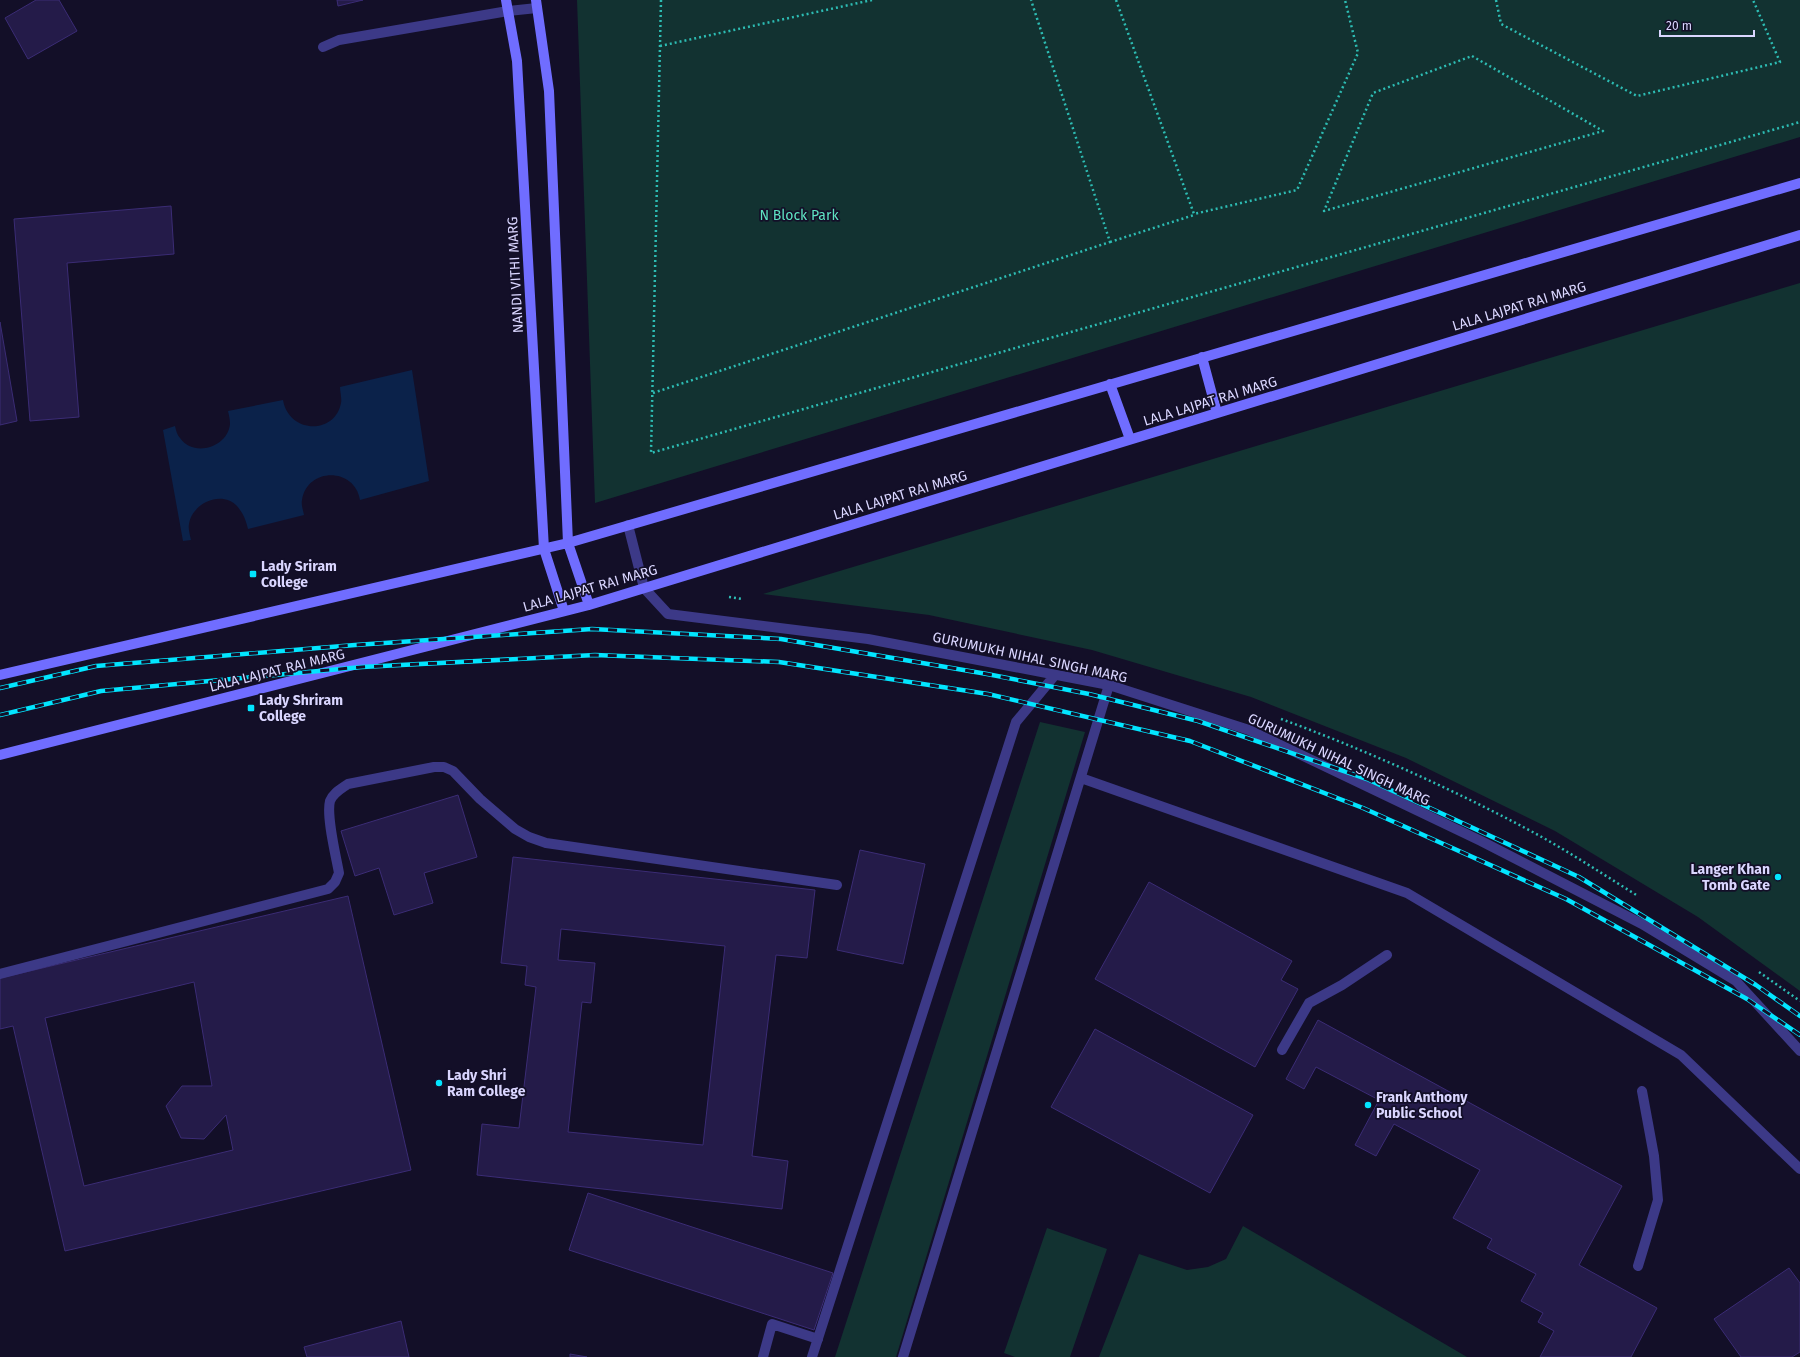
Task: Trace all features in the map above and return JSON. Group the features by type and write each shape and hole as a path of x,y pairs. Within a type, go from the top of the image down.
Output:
{"main road":[{"name":"NANDI VITHI MARG","path":"506,0 517,61 544,549 564,611"},
{"path":"536,4 549,91 568,543 589,605"},
{"path":"0,675 568,543 1800,183"},
{"name":"LALA LAJPAT RAI MARG","path":"0,755 589,605 1800,235"},
{"path":"1202,357 1217,413"},
{"path":"1110,384 1130,440"}],"street":[{"path":"323,47 339,40 508,11 536,4"},
{"name":"GURUMUKH NIHAL SINGH MARG","path":"628,525 644,588 668,614 868,639 1056,675 1109,686 1249,730 1481,841 1642,924 1736,982 1800,1050"},
{"path":"812,1357 1016,722 1056,675"},
{"path":"903,1357 1109,686"},
{"path":"0,974 328,889 335,882 339,873 329,813 330,801 337,791 348,784 434,767 444,767 453,771 480,799 515,829 529,837 546,843 837,885"},
{"path":"1081,778 1407,893 1681,1055 1800,1169"},
{"path":"1282,1050 1310,1003 1342,985 1387,954"},
{"path":"1638,1266 1658,1200 1654,1156 1642,1091"},
{"path":"763,1357 772,1324 818,1338"}],"path":[{"path":"661,0 651,453 1800,122"},
{"path":"660,46 872,0"},
{"path":"1031,0 1110,242"},
{"path":"1116,0 1194,214 1198,213"},
{"path":"653,393 1198,213 1297,190 1358,53 1345,0"},
{"path":"1496,0 1502,24 1637,96 1780,62 1753,0"},
{"path":"1472,56 1603,131 1596,133 1324,211 1373,93 1472,56"}],"green space":[{"name":"N Block Park","path":"577,0 1800,0 1800,137 595,503"},
{"path":"1800,283 1800,991 1698,917 1555,831 1406,758 1251,697 1092,650 929,615 763,594"},
{"path":"1040,722 1085,732 896,1357 835,1357"},
{"path":"1243,1226 1467,1357 1099,1357 1139,1254 1187,1270 1208,1267 1226,1259"},
{"path":"1047,1228 1107,1249 1070,1357 1015,1357 1004,1353"}],"water":[{"path":"412,370 429,481 360,500 356,489 350,481 331,475 321,477 312,481 306,489 302,502 304,515 248,529 244,517 237,506 231,501 216,499 208,501 196,510 191,517 189,524 191,540 183,541 163,430 175,426 178,435 186,444 201,448 210,447 223,439 228,432 230,424 228,411 283,400 287,411 294,419 302,424 312,426 322,425 330,421 337,413 341,403 340,387"}],"building":[{"path":"36,0 59,0 77,31 28,59 5,18"},
{"path":"337,0 363,0 338,6"},
{"path":"171,206 174,254 67,263 79,417 30,421 14,219"},
{"path":"0,322 17,421 0,425"},
{"path":"458,795 477,857 424,873 433,903 394,915 379,868 355,876 341,831"},
{"path":"860,850 925,864 903,964 837,950"},
{"path":"513,857 815,890 807,958 776,955 752,1156 788,1161 782,1209 477,1175 482,1124 519,1128 536,987 525,985 527,966 501,963","holes":["561,929 725,946 703,1145 568,1132 582,1002 591,1003 595,963 558,960"]},
{"path":"1149,882 1292,961 1281,980 1298,989 1255,1067 1095,979"},
{"path":"348,896 411,1170 65,1251 13,1026 0,1029 0,978","holes":["194,982 212,1086 182,1086 166,1106 181,1138 204,1139 226,1115 233,1150 84,1186 45,1018"]},
{"path":"1318,1020 1622,1186 1579,1265 1657,1308 1631,1357 1540,1357 1554,1331 1538,1322 1543,1313 1521,1301 1536,1274 1487,1248 1492,1239 1453,1218 1480,1170 1394,1124 1376,1156 1355,1145 1379,1100 1316,1067 1304,1089 1286,1079"},
{"path":"1095,1029 1253,1115 1210,1193 1051,1107"},
{"path":"588,1193 833,1273 814,1330 569,1250"},
{"path":"1789,1268 1800,1283 1800,1352 1792,1357 1741,1357 1714,1319"},
{"path":"401,1321 409,1357 307,1357 304,1347"},
{"path":"570,1354 587,1357 570,1357"}],"railway":[{"path":"0,688 96,666 355,645 592,629 781,639 987,674 1089,694 1198,721 1367,779 1579,877 1756,985 1800,1016"},
{"path":"0,715 101,691 362,667 595,655 779,662 988,694 1190,741 1363,808 1566,899 1747,999 1800,1035"}],"place":[{"name":"Lady Sriram College","path":"253,574"},
{"name":"Lady Shriram College","path":"251,708"},
{"name":"Langer Khan Tomb Gate","path":"1778,877"},
{"name":"Lady Shri Ram College","path":"439,1083"},
{"name":"Frank Anthony Public School","path":"1368,1105"}]}
